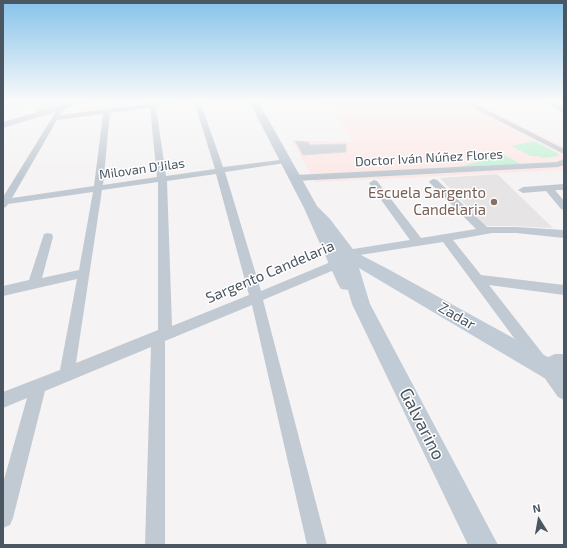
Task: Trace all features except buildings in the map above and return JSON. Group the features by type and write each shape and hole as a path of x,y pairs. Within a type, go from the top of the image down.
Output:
{"street":[{"path":"3,203 50,127"},
{"path":"67,374 98,188 105,127"},
{"path":"155,545 161,335 162,179 156,127"},
{"path":"205,127 220,171 256,298 317,545"},
{"name":"Galvarino","path":"267,127 311,208 343,260 351,293 359,294 483,545"},
{"path":"514,127 564,152"},
{"name":"Milovan D'Jilas","path":"3,203 286,161"},
{"name":"Doctor Iván Núñez Flores","path":"295,178 558,164 564,162"},
{"path":"434,182 484,231"},
{"path":"374,183 418,242"},
{"path":"523,190 564,187"},
{"path":"548,188 564,207"},
{"path":"359,294 368,276 371,262 418,242 484,231 516,230 564,234"},
{"path":"34,284 48,237"},
{"path":"446,237 564,392"},
{"name":"Sargento Candelaria","path":"3,400 161,335 256,298 343,260"},
{"name":"Zadar","path":"343,260 371,262 564,378"},
{"path":"3,291 84,273"},
{"path":"478,279 564,290"},
{"path":"544,366 555,361 564,361"},
{"path":"3,518 38,386"}],"shaded area":[{"path":"343,127 524,127 564,146 564,170 315,182 291,140 353,142"},
{"name":"Escuela Sargento Candelaria","path":"497,174 553,228 485,226 440,178"}],"green space":[{"path":"534,141 557,153 559,156 543,158 531,156 511,146"},
{"path":"504,155 521,164 458,167"}],"place":[{"name":"Escuela Sargento Candelaria","path":"494,202"}]}
